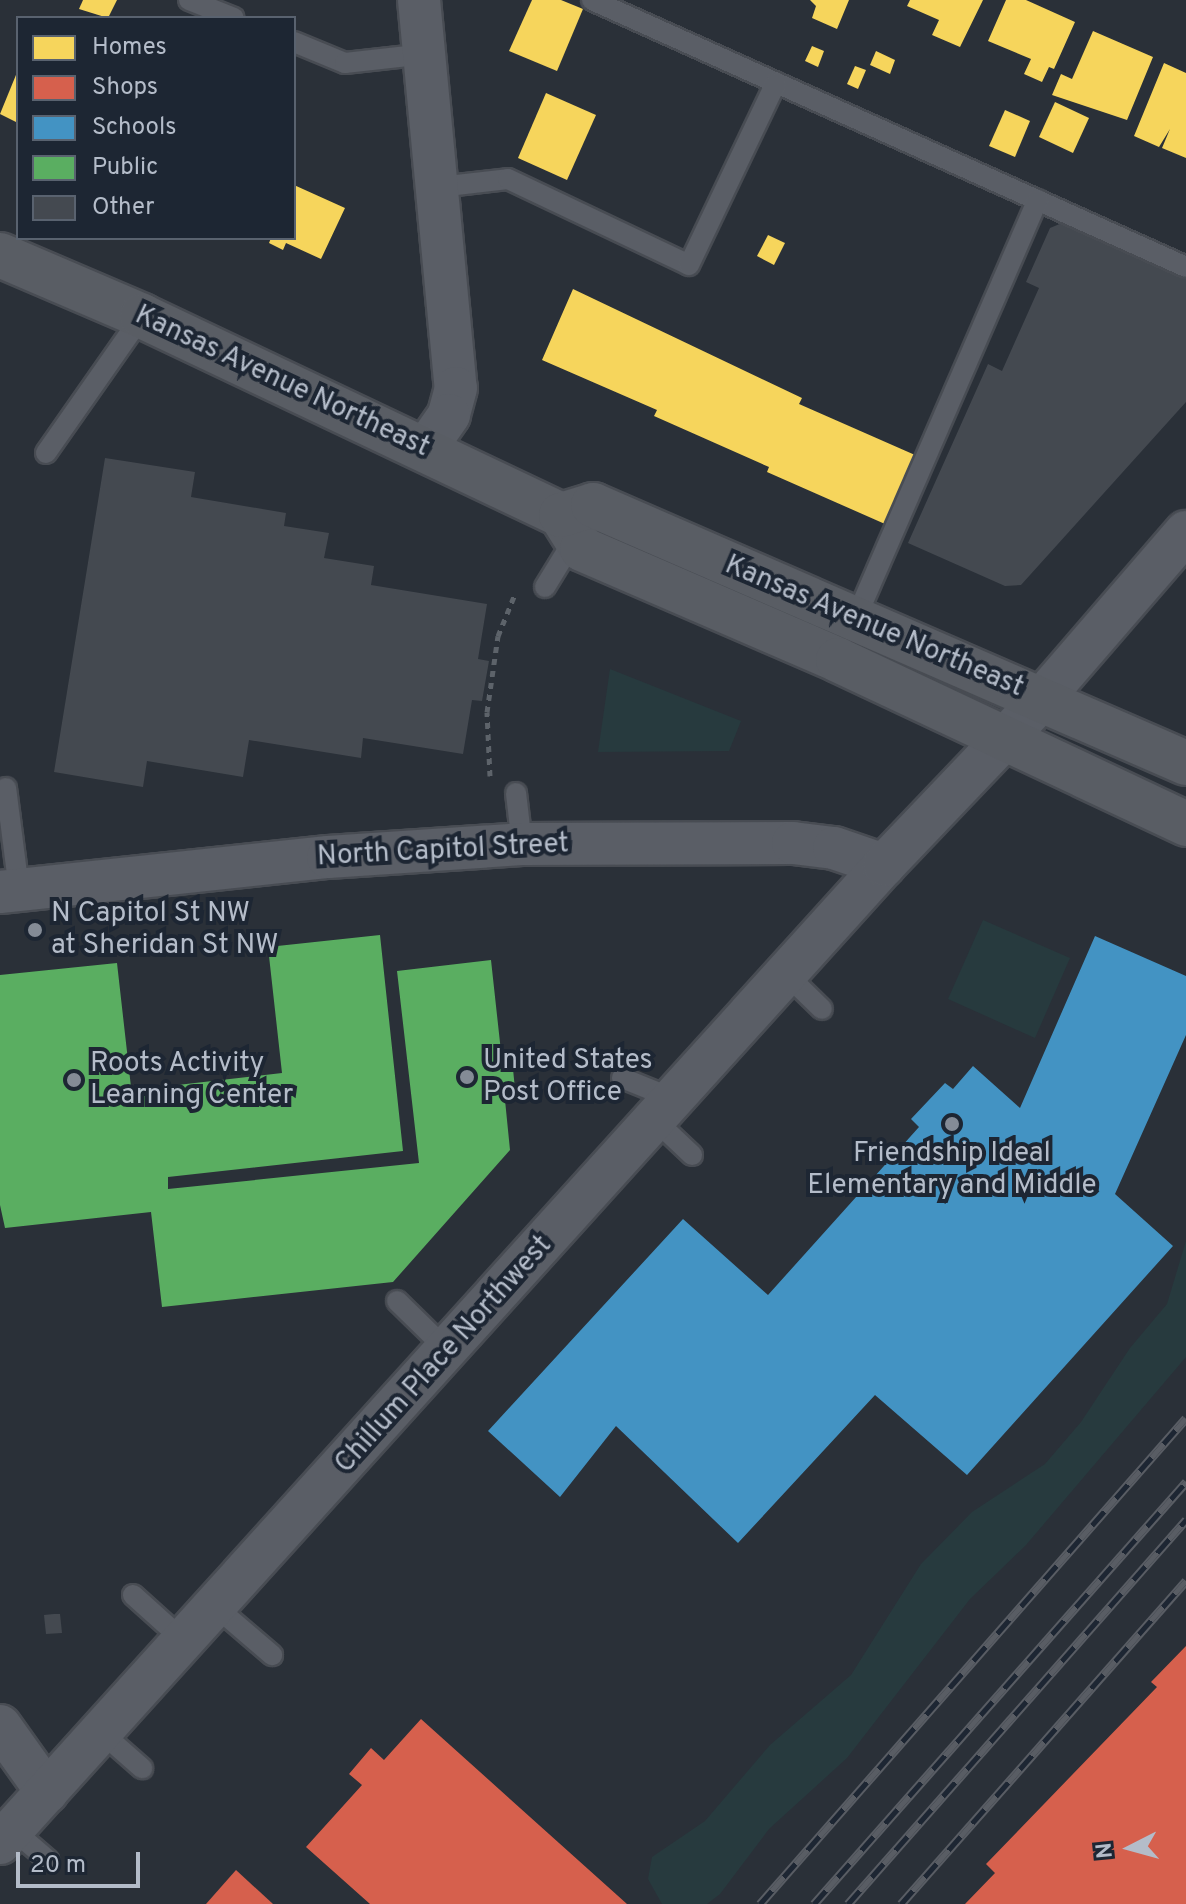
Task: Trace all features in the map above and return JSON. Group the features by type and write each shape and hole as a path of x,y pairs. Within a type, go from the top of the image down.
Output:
{"street":[{"path":"419,0 456,388 449,415 426,448"},
{"name":"Kansas Avenue Northeast","path":"0,255 142,316 426,448 568,526 582,549 838,660 1000,739 1186,824"},
{"name":"Kansas Avenue Northeast","path":"568,526 593,505 1186,763"},
{"name":"Chillum Place Northwest","path":"6,1836 448,1351 884,865 1000,739 1041,700 1186,532"},
{"name":"North Capitol Street","path":"10,891 342,855 522,844 776,842 834,848 884,865"},
{"path":"0,1726 47,1792"}],"lane":[{"path":"189,0 229,16"},
{"path":"592,0 1186,267"},
{"path":"296,43 345,63 425,54"},
{"path":"439,187 508,179 689,265 776,83"},
{"path":"855,620 1038,200"},
{"path":"46,453 142,316"},
{"path":"545,587 568,526"},
{"path":"6,788 10,891"},
{"path":"516,793 522,844"},
{"path":"786,974 822,1009"},
{"path":"622,1078 664,1110 692,1155"},
{"path":"397,1301 448,1351"},
{"path":"133,1595 184,1641"},
{"path":"216,1607 272,1655"},
{"path":"101,1732 142,1768"},
{"path":"6,1836 48,1860"}],"path":[{"path":"490,780 489,696 498,636 519,584"}],"green space":[{"path":"610,669 741,721 729,751 598,752"},
{"path":"983,920 1070,958 1035,1038 948,999"},
{"path":"1186,1241 1186,1357 1026,1545 970,1599 847,1758 769,1829 720,1894 707,1904 662,1904 648,1879 652,1857 705,1821 770,1745 851,1675 921,1564 972,1512 1045,1464 1081,1422 1130,1348 1167,1304"}],"building: Homes":[{"path":"83,0 117,0 109,16 79,9"},
{"path":"532,0 561,0 583,9 557,71 509,51"},
{"path":"810,0 849,0 837,29 812,18 816,6"},
{"path":"910,0 983,0 960,47 932,35 939,20 907,6"},
{"path":"1006,0 1026,0 1075,22 1054,69 1049,67 1042,82 1024,74 1031,59 988,41"},
{"path":"1093,31 1153,57 1127,120 1052,95 1061,74 1072,79"},
{"path":"812,46 824,51 818,67 805,61"},
{"path":"876,51 895,60 890,74 870,65"},
{"path":"1164,63 1186,73 1186,158 1162,148 1170,129 1159,147 1134,136"},
{"path":"855,66 866,70 858,89 847,84"},
{"path":"16,75 16,122 0,114"},
{"path":"546,93 596,115 567,180 518,158"},
{"path":"1055,102 1089,118 1073,153 1039,137"},
{"path":"1005,110 1030,121 1015,157 989,146"},
{"path":"296,186 345,208 321,259 286,243 283,250 269,243 270,240 296,240"},
{"path":"768,235 785,243 774,265 757,256"},
{"path":"573,289 802,398 799,404 915,455 885,524 767,472 769,467 654,416 657,410 542,360"}],"building: Shops":[{"path":"1186,1646 1186,1904 965,1904 995,1873 986,1864 1157,1687 1151,1682"},
{"path":"421,1719 627,1904 370,1904 306,1847 362,1785 349,1774 371,1748 384,1760"},
{"path":"236,1870 273,1904 206,1904"}],"building: Schools":[{"path":"1095,936 1186,976 1186,1035 1115,1194 1173,1246 967,1475 875,1395 738,1543 616,1426 560,1497 488,1431 683,1219 768,1295 919,1127 911,1119 945,1083 953,1089 973,1066 1020,1108"}],"building: Public":[{"path":"380,935 403,1151 168,1177 168,1189 419,1163 397,971 491,960 503,1070 513,1069 516,1099 505,1100 510,1150 393,1282 162,1307 151,1212 5,1228 0,1205 0,975 117,963 131,1087 160,1087 282,1073 268,947"}],"building: Other":[{"path":"1062,223 1186,279 1186,402 1021,585 1005,586 908,543 988,364 1002,371 1039,288 1026,282 1050,228"},
{"path":"105,458 195,472 191,497 286,513 284,526 329,533 324,558 374,566 371,585 487,604 478,659 489,661 482,701 472,700 463,754 363,738 361,758 249,740 243,777 147,761 143,787 54,772"},
{"path":"60,1614 62,1633 46,1634 44,1615"}],"railway":[{"path":"760,1904 1186,1418"},
{"path":"814,1904 1186,1482"},
{"path":"848,1904 1186,1520"},
{"path":"901,1904 1186,1581"}],"place":[{"name":"N Capitol St NW at Sheridan St NW","path":"35,930"},
{"name":"United States Post Office","path":"467,1077"},
{"name":"Roots Activity Learning Center","path":"74,1080"},
{"name":"Friendship Ideal Elementary and Middle","path":"952,1124"}]}
